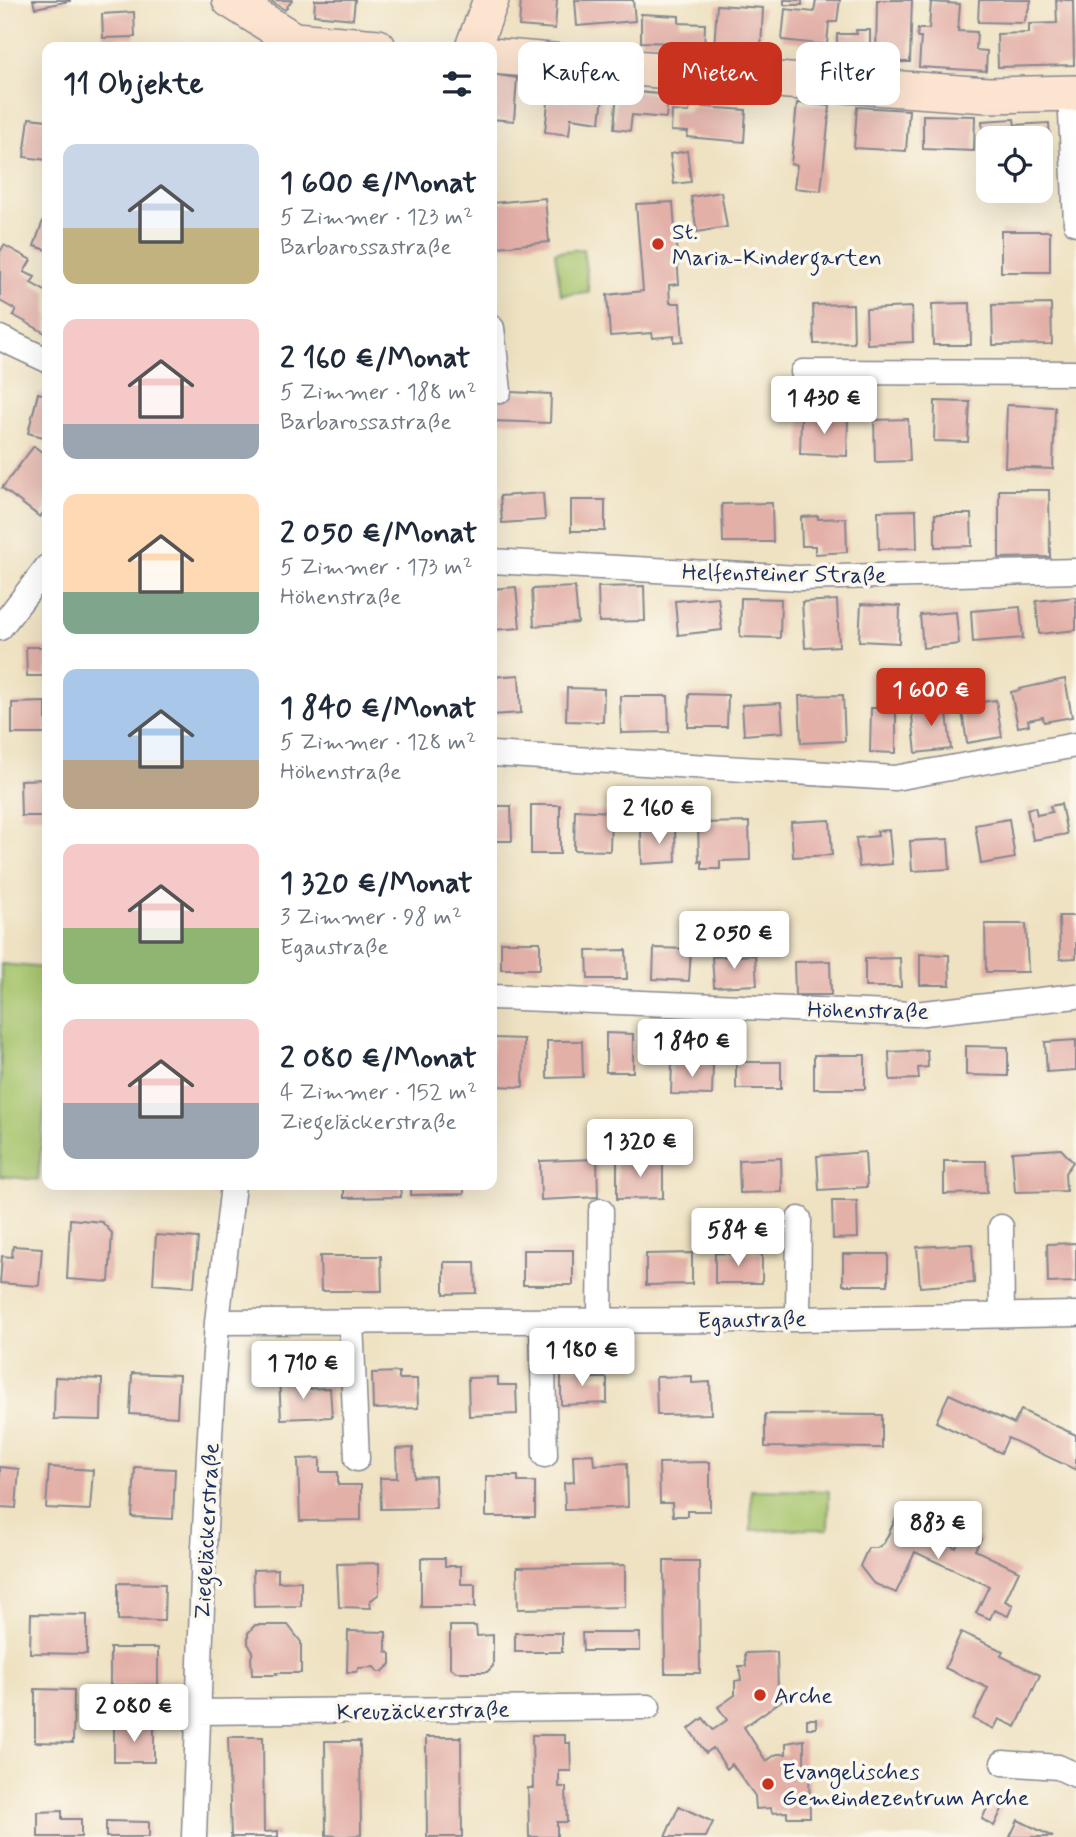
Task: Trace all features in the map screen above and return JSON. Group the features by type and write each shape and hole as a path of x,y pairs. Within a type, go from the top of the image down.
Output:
{"street":[{"path":"230,0 290,42"},
{"path":"475,42 491,0"},
{"path":"497,56 988,95 1073,93 1076,223"},
{"path":"0,338 42,358"},
{"path":"803,372 1076,373"},
{"path":"497,373 499,391"},
{"name":"Helfensteiner Straße","path":"497,561 799,578 1076,571"},
{"path":"0,628 42,573"},
{"path":"497,754 895,778 1076,745"},
{"name":"Höhenstraße","path":"497,997 915,1014 1076,996"},
{"name":"Ziegeläckerstraße","path":"194,1837 204,1547 217,1322 232,1190"},
{"path":"600,1321 601,1211"},
{"path":"798,1319 799,1219"},
{"path":"1001,1227 1002,1315"},
{"name":"Egaustraße","path":"217,1322 600,1321 1076,1314"},
{"path":"542,1321 545,1455"},
{"path":"351,1322 357,1460"},
{"name":"Kreuzäckerstraße","path":"198,1712 648,1707"},
{"path":"1003,1763 1058,1768 1076,1775"}],"green space":[{"path":"583,249 589,292 561,295 555,252"},
{"path":"1,964 42,968 42,1137 38,1180 0,1176"},
{"path":"751,1490 829,1491 828,1529 751,1530"}],"building":[{"path":"33,0 70,0 70,1 35,8"},
{"path":"269,0 292,0 285,10"},
{"path":"315,0 355,0 353,19 314,15"},
{"path":"521,0 557,0 555,29 519,26"},
{"path":"575,0 633,0 635,21 577,26"},
{"path":"784,0 802,0 802,5 784,5"},
{"path":"816,0 840,0 837,22 829,22 827,42 782,40 785,9 814,12"},
{"path":"877,0 912,0 910,62 900,62 900,42 876,42"},
{"path":"979,0 1031,1 1024,23 978,22"},
{"path":"1056,0 1073,0 1074,65 998,67 997,34 1029,33 1029,24 1057,23"},
{"path":"931,2 960,4 958,31 977,32 976,50 987,51 986,71 919,67 921,37 917,37 918,29 929,29"},
{"path":"717,5 763,8 761,42 714,42"},
{"path":"134,12 135,37 103,38 102,14"},
{"path":"641,14 679,16 679,23 705,24 704,42 641,42"},
{"path":"856,30 870,30 870,42 837,42 837,34 857,34"},
{"path":"497,75 517,78 514,121 497,119"},
{"path":"644,93 658,94 658,105 667,105 666,118 632,115 630,131 614,129 616,105 644,105"},
{"path":"548,105 602,105 600,122 571,118 569,135 545,132"},
{"path":"797,105 830,106 821,191 794,188 797,165 791,164"},
{"path":"690,106 746,110 744,142 687,137 688,132 671,131 672,111 689,112"},
{"path":"857,107 909,110 906,151 854,148"},
{"path":"923,115 975,116 974,151 923,149"},
{"path":"29,118 42,119 42,159 24,157"},
{"path":"1014,119 1015,125 1049,123 1049,126 982,126 982,121"},
{"path":"687,151 691,182 674,184 670,154"},
{"path":"721,192 727,227 697,232 691,197"},
{"path":"545,198 549,242 498,247 497,203"},
{"name":"St. Maria-Kindergarten","path":"673,202 679,284 669,285 670,303 680,303 683,341 674,342 674,336 653,338 652,333 610,336 607,295 643,291 636,204"},
{"path":"42,223 42,248 34,246"},
{"path":"1001,231 1050,231 1050,272 1001,272"},
{"path":"4,245 31,260 24,272 35,277 31,283 42,289 42,331 13,315 16,310 0,301 0,252"},
{"path":"970,303 971,345 933,345 932,304"},
{"path":"853,304 854,343 814,344 813,305"},
{"path":"1051,304 1052,344 993,345 992,305"},
{"path":"912,307 913,342 867,344 866,309"},
{"path":"497,391 551,394 550,423 497,421"},
{"path":"38,393 42,394 42,437 28,433"},
{"path":"935,401 970,402 968,442 934,441"},
{"path":"1007,405 1055,407 1053,469 1005,467"},
{"path":"801,417 848,419 847,456 800,454"},
{"path":"908,419 910,461 875,462 874,420"},
{"path":"34,446 42,452 40,517 2,488"},
{"path":"999,490 1049,490 1050,557 999,558"},
{"path":"543,493 545,520 502,523 500,496"},
{"path":"571,500 605,500 605,531 571,531"},
{"path":"772,503 773,542 723,542 722,504"},
{"path":"916,510 917,548 879,549 878,511"},
{"path":"935,514 971,514 972,546 935,547"},
{"path":"818,516 818,519 846,518 847,552 815,554 815,546 802,546 801,517"},
{"path":"644,586 645,621 599,622 598,587"},
{"path":"516,587 520,628 497,630 497,589"},
{"path":"575,587 578,623 534,626 532,589"},
{"path":"718,597 722,630 678,635 675,601"},
{"path":"1076,597 1076,630 1039,634 1036,601"},
{"path":"741,598 781,599 780,638 740,637"},
{"path":"837,600 839,646 805,648 802,602"},
{"path":"861,604 900,606 899,643 859,641"},
{"path":"1020,607 1023,638 973,642 971,611"},
{"path":"956,612 959,644 923,648 920,615"},
{"path":"26,647 42,647 42,676 27,676"},
{"path":"519,675 521,713 497,715 497,677"},
{"path":"1065,679 1072,717 1044,722 1043,717 1028,720 1029,725 1018,727 1011,692"},
{"path":"567,688 604,689 603,722 566,721"},
{"path":"689,694 728,695 727,727 688,727"},
{"path":"843,695 845,741 801,743 799,696"},
{"path":"620,696 668,696 669,732 621,733"},
{"path":"996,700 1002,737 967,743 961,705"},
{"path":"42,702 42,734 12,734 12,703"},
{"path":"781,703 783,732 744,735 742,705"},
{"path":"946,704 951,749 916,753 911,707"},
{"path":"871,708 896,708 896,753 870,752"},
{"path":"42,779 42,816 21,816 20,780"},
{"path":"1061,804 1067,834 1033,840 1027,809 1035,807 1037,815 1052,812 1050,806"},
{"path":"531,805 560,805 560,854 531,854"},
{"path":"497,806 511,806 512,841 497,841"},
{"path":"575,810 611,812 610,851 574,850"},
{"path":"1009,819 1015,858 981,864 975,825"},
{"path":"830,820 832,855 793,857 791,822"},
{"path":"749,822 750,860 720,861 720,869 702,869 702,861 699,862 698,823"},
{"path":"675,829 676,862 642,864 641,831"},
{"path":"889,830 892,864 859,867 856,838 878,836 877,831"},
{"path":"948,839 950,869 912,871 910,841"},
{"path":"1059,916 1076,916 1076,958 1060,959"},
{"path":"985,924 1026,924 1028,972 986,972"},
{"path":"501,942 540,942 540,969 501,969"},
{"path":"654,948 691,949 689,981 653,979"},
{"path":"626,950 627,979 588,979 587,951"},
{"path":"920,954 949,955 950,985 920,985"},
{"path":"755,955 757,985 714,987 712,957"},
{"path":"900,958 901,987 865,987 865,959"},
{"path":"830,961 831,995 795,995 794,962"},
{"path":"606,1033 633,1034 633,1072 606,1072"},
{"path":"497,1038 524,1039 523,1087 497,1086"},
{"path":"1076,1040 1076,1070 1047,1072 1045,1042"},
{"path":"547,1041 582,1041 583,1077 547,1078"},
{"path":"966,1046 1008,1047 1008,1076 966,1075"},
{"path":"927,1050 928,1067 918,1068 919,1079 890,1080 889,1052"},
{"path":"814,1055 865,1055 865,1089 814,1089"},
{"path":"736,1062 781,1062 781,1089 736,1089"},
{"path":"672,1064 713,1065 712,1095 671,1094"},
{"path":"1061,1149 1073,1162 1065,1173 1066,1191 1015,1192 1012,1152"},
{"path":"865,1152 867,1187 819,1190 817,1156"},
{"path":"781,1158 782,1192 740,1193 739,1160"},
{"path":"597,1159 598,1197 541,1200 540,1161"},
{"path":"617,1160 663,1160 663,1198 617,1199"},
{"path":"944,1161 986,1161 987,1193 944,1194"},
{"path":"344,1190 400,1190 401,1197 344,1198"},
{"path":"411,1190 464,1190 464,1194 411,1195"},
{"path":"832,1201 857,1201 858,1238 833,1239"},
{"path":"70,1219 102,1222 112,1233 109,1282 67,1279"},
{"path":"156,1235 198,1238 194,1287 153,1284"},
{"path":"1076,1243 1076,1282 1048,1283 1047,1244"},
{"path":"972,1244 974,1283 920,1287 917,1247"},
{"path":"13,1246 42,1248 39,1286 0,1283 2,1256 12,1257"},
{"path":"523,1250 573,1250 573,1285 523,1285"},
{"path":"692,1253 692,1284 646,1285 646,1254"},
{"path":"715,1253 762,1254 762,1283 715,1283"},
{"path":"843,1254 888,1254 888,1285 843,1285"},
{"path":"320,1256 381,1256 382,1291 321,1291"},
{"path":"444,1262 475,1262 476,1293 444,1294"},
{"path":"561,1369 585,1369 585,1378 607,1378 607,1403 561,1405"},
{"path":"399,1372 399,1379 417,1379 418,1408 373,1409 372,1373"},
{"path":"132,1373 179,1375 177,1417 130,1414"},
{"path":"692,1376 692,1383 710,1382 711,1414 657,1415 656,1377"},
{"path":"55,1377 102,1379 101,1420 54,1419"},
{"path":"279,1377 299,1377 300,1389 330,1388 332,1417 281,1419"},
{"path":"498,1377 498,1385 516,1385 517,1414 469,1416 468,1378"},
{"path":"949,1394 1014,1424 1021,1410 1076,1435 1076,1470 1008,1438 1001,1453 936,1422"},
{"path":"765,1414 882,1415 882,1448 765,1447"},
{"path":"413,1448 414,1477 435,1476 436,1508 381,1509 380,1478 397,1478 396,1449"},
{"path":"593,1454 594,1465 627,1463 628,1507 565,1510 564,1483 574,1482 573,1455"},
{"path":"320,1458 320,1472 338,1472 338,1485 361,1485 361,1520 300,1521 298,1459"},
{"path":"710,1462 710,1511 687,1511 687,1516 673,1516 672,1503 660,1503 659,1463"},
{"path":"0,1467 19,1469 16,1508 0,1507"},
{"path":"49,1467 93,1470 90,1510 46,1508"},
{"path":"135,1467 175,1469 173,1519 132,1517"},
{"path":"486,1476 518,1476 518,1482 535,1482 535,1517 486,1517"},
{"path":"899,1512 916,1521 924,1515 935,1520 942,1525 935,1538 956,1548 963,1531 981,1539 975,1550 1019,1571 1005,1601 1013,1605 1008,1616 994,1610 990,1619 976,1613 989,1586 915,1552 896,1593 873,1583 860,1566 868,1548 877,1548 884,1543"},
{"path":"421,1558 445,1558 445,1566 461,1566 461,1584 475,1584 475,1607 421,1607"},
{"path":"664,1561 699,1561 700,1673 665,1673"},
{"path":"379,1563 379,1594 370,1601 371,1608 339,1607 337,1564"},
{"path":"625,1565 625,1607 518,1609 517,1567"},
{"path":"278,1569 278,1582 301,1581 301,1606 254,1607 253,1570"},
{"path":"118,1583 165,1584 164,1621 118,1620"},
{"path":"31,1614 87,1615 87,1654 30,1653"},
{"path":"255,1625 288,1625 301,1642 301,1673 252,1675 253,1651 248,1644 248,1633"},
{"path":"450,1626 476,1626 477,1636 493,1635 493,1666 487,1672 456,1672 450,1667"},
{"path":"348,1631 386,1632 386,1651 391,1654 391,1664 382,1672 378,1672 374,1667 347,1672"},
{"path":"961,1632 1003,1651 1001,1656 1040,1675 1016,1727 999,1719 994,1729 973,1719 988,1688 945,1668"},
{"path":"515,1633 562,1633 562,1652 515,1652"},
{"path":"582,1633 640,1633 640,1651 583,1651"},
{"path":"110,1648 158,1648 158,1685 110,1685"},
{"path":"777,1652 778,1690 785,1698 744,1727 766,1761 777,1754 786,1754 786,1743 804,1740 804,1773 809,1773 810,1817 787,1817 787,1812 772,1813 771,1808 756,1809 755,1796 732,1764 727,1769 713,1748 706,1753 689,1729 703,1718 713,1730 727,1720 718,1707 735,1695 735,1681 741,1680 739,1666 746,1666 745,1653"},
{"path":"35,1689 74,1690 73,1743 35,1742"},
{"path":"807,1719 816,1719 816,1728 807,1728"},
{"path":"114,1726 154,1726 154,1762 114,1762"},
{"path":"532,1735 565,1735 565,1743 570,1743 571,1771 559,1771 559,1787 566,1787 567,1822 557,1822 557,1837 529,1837 528,1788 533,1788"},
{"path":"228,1737 263,1737 264,1832 278,1831 278,1837 231,1837"},
{"path":"426,1737 461,1737 462,1837 427,1837"},
{"path":"325,1741 360,1741 361,1835 326,1835"},
{"path":"992,1797 1005,1803 994,1826 982,1819"},
{"path":"679,1806 713,1822 706,1837 665,1837"},
{"path":"62,1811 62,1819 81,1819 81,1837 38,1837 38,1812"},
{"path":"1018,1820 1053,1837 1010,1837"},
{"path":"106,1821 149,1822 149,1837 106,1837"}],"place":[{"name":"St. Maria-Kindergarten","path":"658,244"},
{"name":"Arche","path":"760,1695"},
{"name":"Evangelisches Gemeindezentrum Arche","path":"768,1784"}]}
